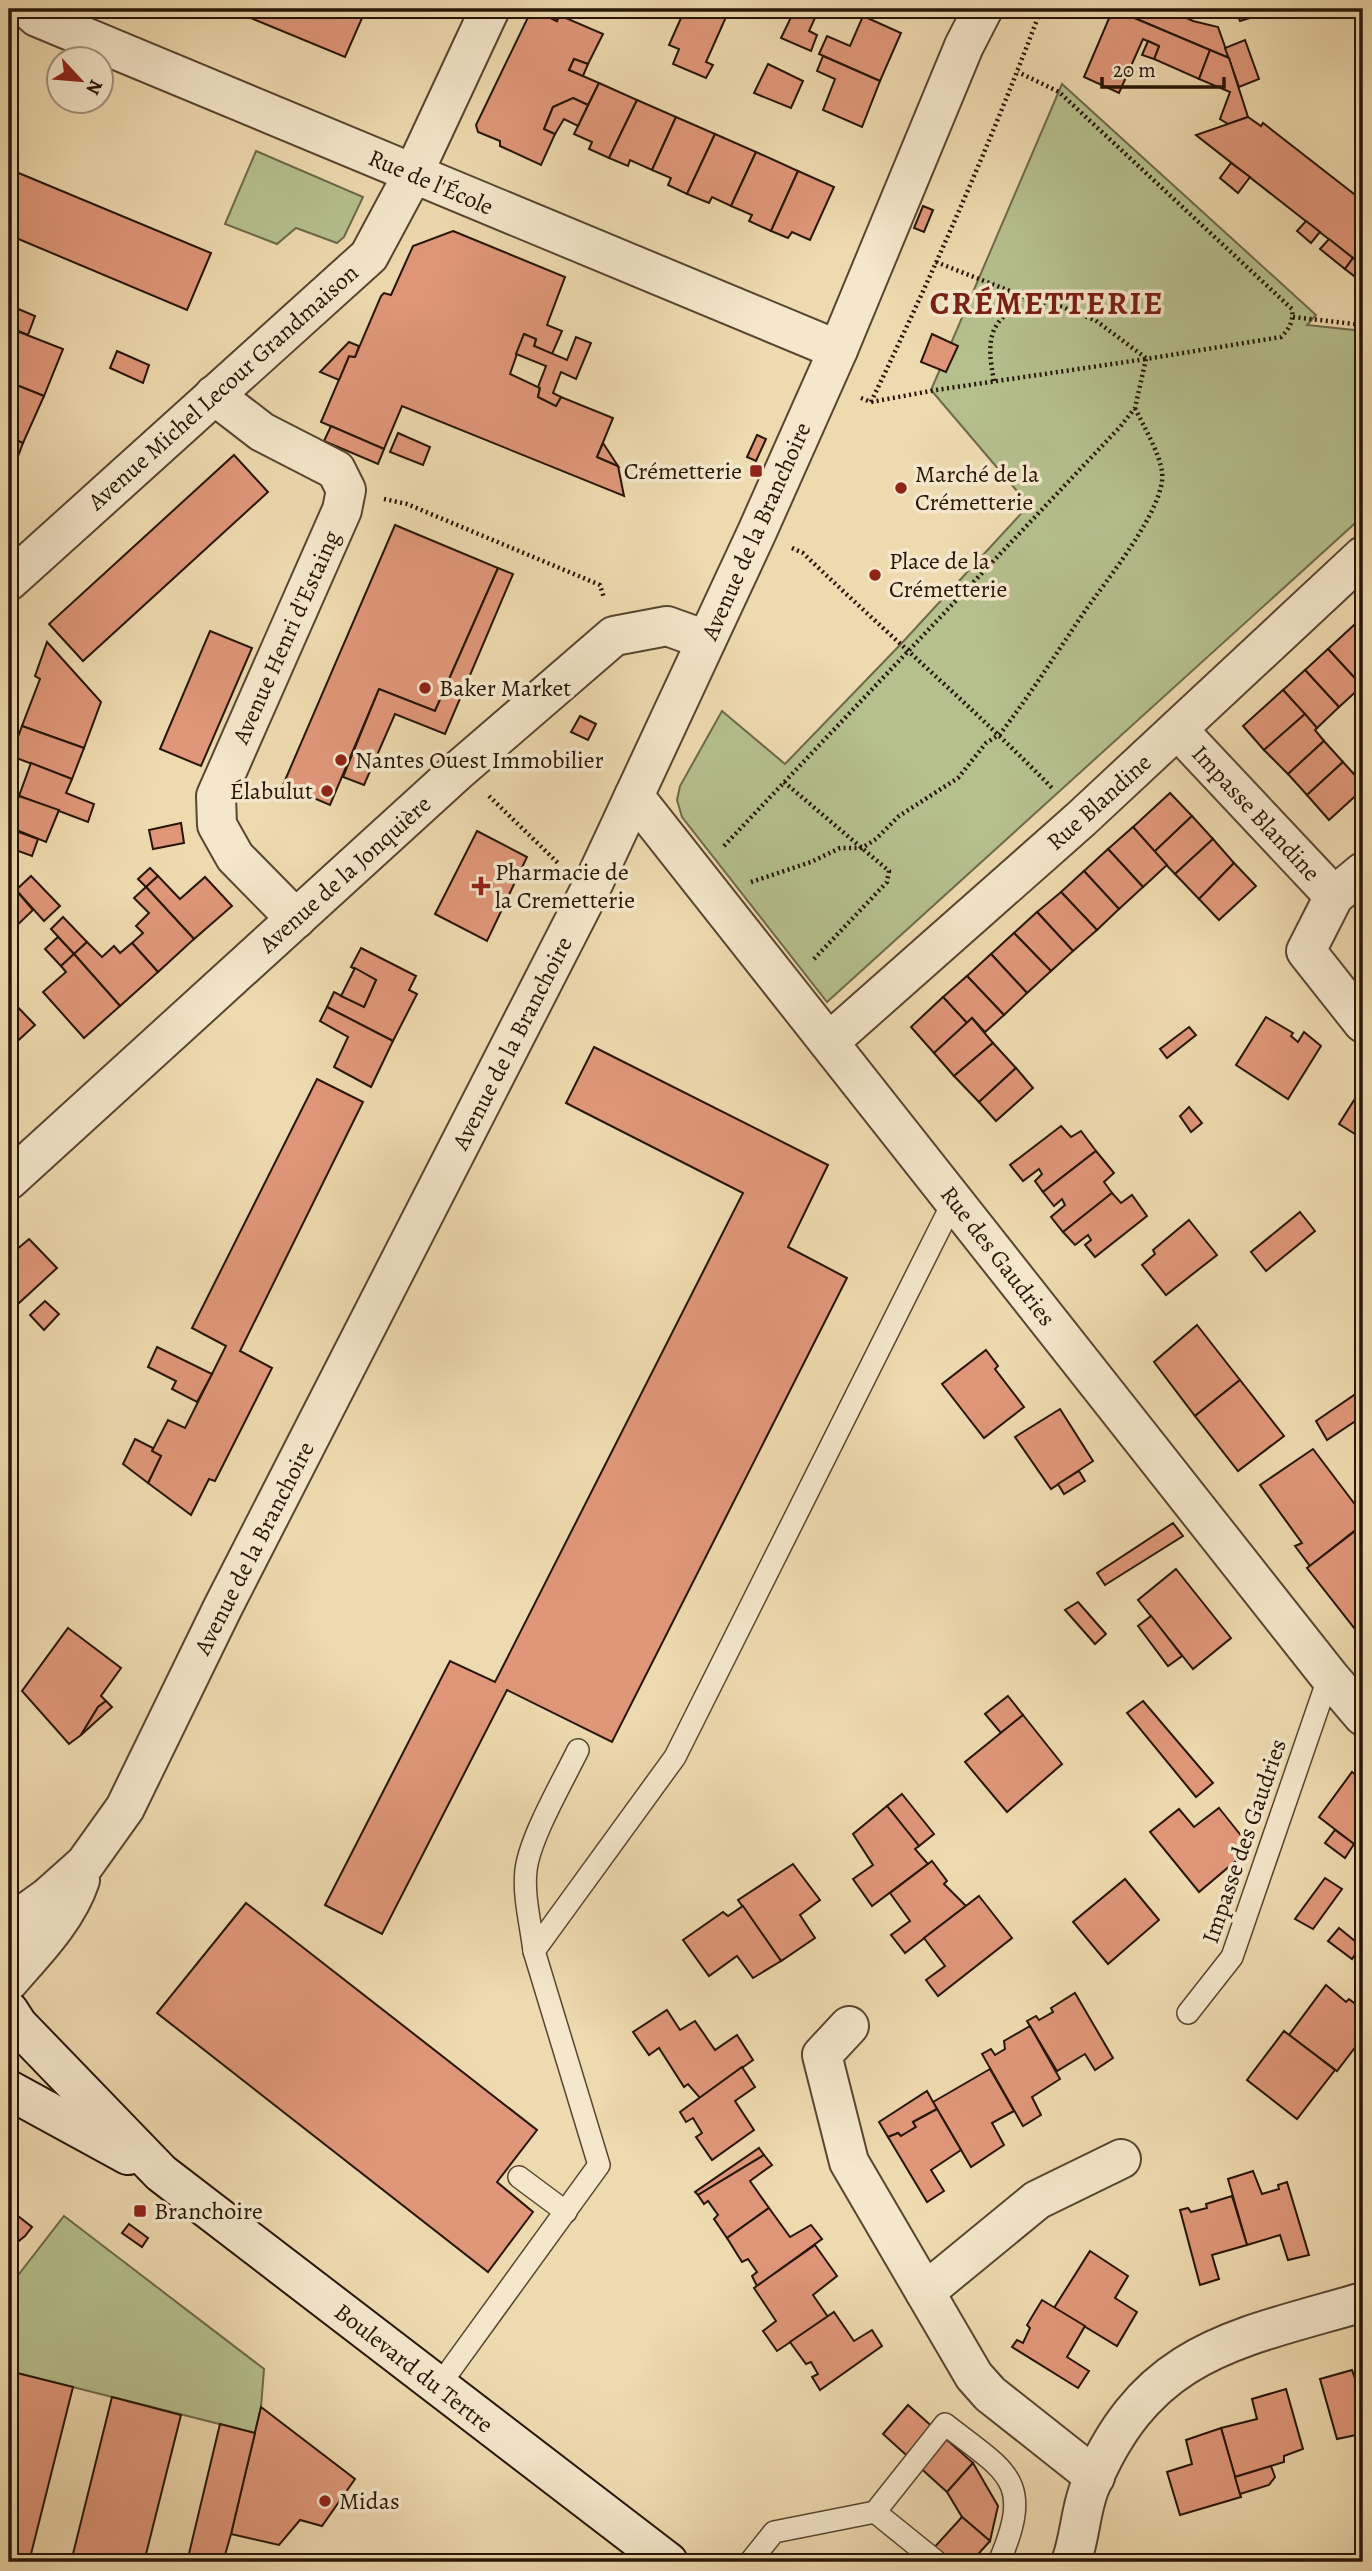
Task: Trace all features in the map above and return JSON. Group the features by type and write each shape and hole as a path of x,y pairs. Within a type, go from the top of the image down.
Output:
{"street":[{"name":"Rue de l'École","path":"28,9 37,17 413,174 830,367"},
{"name":"Avenue Michel Lecour Grandmaison","path":"9,581 369,256 413,174 490,9"},
{"name":"Avenue de la Branchoire","path":"9,1925 48,1897 85,1864 125,1808 223,1607 593,884 757,532 830,367 964,46 984,9"},
{"path":"214,395 262,432 336,470 346,490"},
{"name":"Avenue Henri d'Estaing","path":"296,919 235,857 217,825 216,796 342,510 346,490"},
{"name":"Rue Blandine","path":"829,1042 1081,819 1363,556"},
{"path":"614,636 667,626 706,640"},
{"name":"Avenue de la Jonquière","path":"9,1180 460,769 614,636"},
{"name":"Impasse Blandine","path":"1178,730 1334,896"},
{"name":"Rue des Gaudries","path":"634,796 954,1200 1349,1687"},
{"name":"Impasse Blandine","path":"1363,872 1334,896 1306,951 1363,1023"},
{"name":"Avenue de la Branchoire","path":"9,1981 44,1941 65,1909 77,1888 85,1864"},
{"name":"Boulevard du Tertre","path":"9,2011 19,2025 161,2173 668,2562"},
{"path":"849,2026 822,2055 849,2162 974,2376 989,2394 1095,2477"},
{"name":"Boulevard du Tertre","path":"9,2090 161,2173"},
{"path":"925,2292 1037,2200 1121,2160"},
{"path":"1071,2562 1088,2493 1113,2439 1138,2406 1169,2375 1234,2340 1363,2302"}],"lane":[{"path":"534,1951 675,1757 954,1200"},
{"name":"Impasse des Gaudries","path":"1188,2013 1232,1957 1349,1687"},
{"path":"438,2387 599,2165 534,1951 527,1894 529,1853 578,1750"},
{"path":"519,2177 566,2212"},
{"path":"750,2562 774,2532 875,2512 945,2424 1004,2471 1012,2484 1016,2504 1012,2531 999,2562"},
{"path":"875,2512 937,2562"}],"path":[{"path":"871,402 936,262 1018,72 1041,9"},
{"path":"871,402 1280,337 1288,329 1293,317 1292,309 1059,92 1018,72"},
{"path":"936,262 1030,299 1062,307 1095,320 1146,359"},
{"path":"994,381 988,353 996,324 1010,309 1030,299"},
{"path":"1293,317 1363,325"},
{"path":"706,886 784,782 1120,427 1135,408 1146,359"},
{"path":"830,367 871,402"},
{"path":"706,886 811,862 840,848 862,848 876,839 899,816 958,778 986,743 1000,734 1120,564 1149,516 1162,472 1152,442 1135,408"},
{"path":"346,490 407,504 600,585 614,636"},
{"path":"757,532 803,554 1000,734 1081,819"},
{"path":"460,769 571,876 593,884"},
{"path":"783,983 809,964 887,882 889,870 784,782"}],"green space":[{"path":"1062,84 1316,315 1307,325 1363,331 1363,516 827,1002 682,817 677,800 680,786 722,711 785,764 900,645 1029,505 931,390"},
{"path":"256,151 363,197 344,237 337,243 296,228 277,244 225,224"},
{"path":"64,2216 264,2369 261,2407 255,2433 9,2371 9,2287"}],"building":[{"path":"229,9 366,9 345,57"},
{"path":"532,9 557,21 559,15 603,34 588,64 574,59 569,70 599,83 588,105 573,98 553,107 544,129 555,134 541,165 500,146 500,141 478,132 476,125"},
{"path":"532,9 545,9 559,15 557,21"},
{"path":"685,9 708,9 726,17 706,62 713,65 706,78 673,64 679,49 669,45"},
{"path":"795,9 819,9 809,31 817,35 811,51 781,38"},
{"path":"1113,9 1175,9 1174,12 1193,21 1218,27 1229,58"},
{"path":"1113,9 1210,50 1199,79 1154,59 1159,46 1143,39 1119,93 1084,77"},
{"path":"1235,9 1265,9 1266,13 1240,21"},
{"path":"863,16 901,33 880,81 819,54 827,36 850,46"},
{"path":"1245,40 1259,79 1239,87 1225,48"},
{"path":"1148,41 1159,46 1154,59 1142,55"},
{"path":"1210,50 1229,58 1248,117 1228,124 1220,119 1230,92 1199,79"},
{"path":"823,56 880,81 862,127 823,110 835,79 817,71"},
{"path":"574,59 588,64 583,76 569,70"},
{"path":"768,64 803,81 791,108 754,93"},
{"path":"599,83 637,100 609,158 589,149 592,142 574,134"},
{"path":"573,98 588,105 578,126 564,119 555,134 544,129 553,107"},
{"path":"637,100 676,117 652,170 630,160 628,166 609,158"},
{"path":"676,117 715,134 687,194 668,185 671,178 652,170"},
{"path":"1248,117 1261,126 1263,123 1363,201 1363,266 1196,135"},
{"path":"715,134 756,152 731,206 712,197 709,203 687,194"},
{"path":"756,152 798,171 771,231 749,221 752,215 731,206"},
{"path":"1231,163 1250,177 1238,193 1220,178"},
{"path":"9,169 211,253 187,310 9,235"},
{"path":"798,171 834,187 810,240 792,232 788,238 771,231"},
{"path":"923,206 933,210 924,232 914,228"},
{"path":"1306,221 1320,232 1311,243 1297,231"},
{"path":"453,231 565,277 547,325 562,331 552,354 534,346 536,339 524,334 510,374 540,388 538,397 556,406 561,397 613,418 597,457 618,466 624,496 402,406 384,449 321,422 349,356 355,357 381,296 384,293 391,295 413,246"},
{"path":"1329,239 1353,258 1345,269 1320,249"},
{"path":"1353,258 1363,266 1363,283 1345,269"},
{"path":"9,305 35,316 28,335 9,327"},
{"path":"9,328 63,349 44,396 9,382"},
{"path":"524,334 536,339 534,346 567,360 576,337 591,343 576,379 561,372 553,393 561,397 556,406 538,397 538,387 546,366 516,354"},
{"path":"932,334 958,346 946,372 921,362"},
{"path":"349,342 359,346 355,357 349,356 339,380 320,372"},
{"path":"117,351 149,365 143,383 110,368"},
{"path":"9,382 44,396 23,443 9,437"},
{"path":"331,426 384,449 378,464 324,441"},
{"path":"398,433 430,447 423,465 390,452"},
{"path":"757,435 766,439 756,461 747,457"},
{"path":"9,437 23,443 9,480"},
{"path":"603,443 618,466 597,457"},
{"path":"234,455 268,492 83,661 49,624"},
{"path":"395,525 498,568 435,711 379,689 330,805 283,785"},
{"path":"498,568 513,574 445,734 395,714 364,785 343,777 379,689 435,711"},
{"path":"1354,625 1363,636 1362,686 1328,649"},
{"path":"210,631 252,648 201,766 160,749"},
{"path":"47,642 101,702 84,748 22,726 40,679 35,676"},
{"path":"1328,649 1362,686 1339,707 1305,670"},
{"path":"1305,670 1339,707 1317,728 1283,690"},
{"path":"1283,690 1305,714 1264,750 1243,726"},
{"path":"1305,714 1324,741 1288,774 1264,750"},
{"path":"580,716 596,724 588,740 571,732"},
{"path":"22,726 84,748 72,779 11,756"},
{"path":"1324,741 1343,762 1307,795 1288,774"},
{"path":"1343,762 1363,784 1363,789 1329,820 1307,795"},
{"path":"31,763 72,779 66,793 94,804 88,822 19,796"},
{"path":"1170,793 1192,816 1154,852 1133,827"},
{"path":"19,796 59,810 46,842 9,827"},
{"path":"1192,816 1213,839 1175,874 1154,852"},
{"path":"181,823 184,843 153,849 149,830"},
{"path":"1133,827 1167,865 1143,887 1108,849"},
{"path":"16,831 38,839 32,856 10,848"},
{"name":"Pharmacie de la Cremetterie","path":"477,831 527,857 487,941 435,914"},
{"path":"1213,839 1234,863 1199,899 1175,874"},
{"path":"1108,849 1143,887 1119,909 1084,871"},
{"path":"1234,863 1256,886 1219,920 1199,899"},
{"path":"150,868 158,876 146,887 138,879"},
{"path":"1084,871 1119,909 1097,930 1061,892"},
{"path":"31,876 60,906 44,921 16,890"},
{"path":"158,876 180,899 205,877 232,906 194,939 146,887"},
{"path":"146,887 194,939 158,972 132,943 143,933 136,926 149,913 134,898"},
{"path":"16,890 33,910 9,933 9,896"},
{"path":"1061,892 1097,930 1073,951 1037,912"},
{"path":"1037,912 1073,951 1051,971 1014,933"},
{"path":"63,917 87,942 74,954 51,929"},
{"path":"1014,933 1051,971 1027,993 991,954"},
{"path":"58,937 74,954 61,966 45,949"},
{"path":"87,942 102,957 114,946 120,953 132,943 158,972 120,1006 74,954"},
{"path":"361,948 416,976 409,990 417,994 393,1041 327,1007 334,992 364,1007 376,980 351,967"},
{"path":"74,954 120,1006 84,1038 43,992 66,972 61,966"},
{"path":"991,954 1027,993 1004,1015 967,976"},
{"path":"355,968 376,980 364,1007 341,996"},
{"path":"967,976 1004,1015 985,1032 972,1018 967,1023 943,997"},
{"path":"943,997 967,1023 934,1053 911,1027"},
{"path":"9,998 35,1025 9,1049"},
{"path":"327,1007 393,1041 371,1087 334,1067 348,1037 320,1021"},
{"path":"1266,1017 1293,1033 1291,1036 1298,1042 1304,1032 1321,1046 1288,1099 1236,1065"},
{"path":"972,1018 993,1043 954,1076 934,1053"},
{"path":"1189,1027 1196,1035 1167,1058 1160,1049"},
{"path":"993,1043 1016,1068 979,1102 954,1076"},
{"path":"594,1047 828,1165 788,1247 847,1278 612,1742 507,1690 382,1934 325,1905 450,1661 495,1682 743,1193 566,1103"},
{"path":"1016,1068 1033,1088 996,1121 979,1102"},
{"path":"317,1079 363,1102 240,1351 272,1368 215,1481 209,1479 191,1515 148,1483 161,1456 152,1451 168,1420 185,1428 226,1346 192,1328"},
{"path":"1363,1086 1363,1139 1339,1124"},
{"path":"1189,1107 1202,1123 1191,1132 1180,1116"},
{"path":"1061,1126 1071,1137 1081,1131 1096,1151 1043,1192 1035,1181 1042,1174 1039,1169 1023,1181 1010,1165"},
{"path":"1096,1151 1114,1173 1104,1182 1112,1193 1063,1232 1051,1217 1065,1205 1062,1199 1054,1206 1043,1192"},
{"path":"1112,1193 1121,1203 1132,1195 1147,1216 1095,1257 1085,1245 1091,1240 1088,1235 1075,1245 1063,1232"},
{"path":"1300,1212 1315,1231 1266,1271 1251,1252"},
{"path":"1189,1220 1217,1255 1166,1295 1142,1265 1155,1254 1153,1250"},
{"path":"29,1239 57,1268 19,1303 9,1292 9,1256"},
{"path":"45,1301 59,1314 44,1330 30,1315"},
{"path":"1197,1325 1240,1380 1195,1416 1154,1362"},
{"path":"157,1347 212,1374 197,1402 172,1389 176,1381 148,1367"},
{"path":"986,1350 998,1366 995,1369 1024,1407 984,1438 942,1384"},
{"path":"1240,1380 1284,1436 1238,1471 1195,1416"},
{"path":"1363,1389 1363,1416 1327,1440 1316,1421"},
{"path":"1060,1409 1093,1461 1051,1489 1015,1437"},
{"path":"135,1439 153,1448 152,1451 161,1456 148,1483 123,1464"},
{"path":"1313,1449 1363,1515 1363,1524 1310,1566 1295,1546 1302,1543 1260,1485"},
{"path":"1079,1471 1085,1481 1064,1494 1058,1484"},
{"path":"1173,1523 1183,1536 1105,1585 1097,1573"},
{"path":"1363,1525 1363,1623 1355,1629 1307,1568"},
{"path":"1176,1569 1231,1638 1193,1669 1138,1600"},
{"path":"1078,1602 1106,1634 1095,1644 1065,1610"},
{"path":"1151,1616 1182,1656 1168,1666 1138,1626"},
{"path":"68,1628 121,1668 101,1696 106,1701 98,1707 81,1735 69,1744 22,1691"},
{"path":"1008,1696 1023,1715 1001,1733 985,1714"},
{"path":"106,1701 112,1707 81,1735 98,1707"},
{"path":"1143,1701 1213,1783 1196,1797 1127,1713"},
{"path":"1023,1715 1062,1764 1007,1812 965,1762"},
{"path":"1352,1772 1363,1780 1363,1851 1319,1817"},
{"path":"902,1794 934,1834 919,1846 887,1806"},
{"path":"887,1806 919,1846 915,1849 928,1864 872,1906 853,1879 873,1865 853,1834"},
{"path":"1219,1808 1251,1848 1199,1892 1150,1832 1179,1809 1194,1827"},
{"path":"1335,1830 1354,1844 1345,1858 1325,1843"},
{"path":"932,1861 947,1881 944,1884 966,1906 905,1953 891,1935 910,1921 890,1893"},
{"path":"793,1864 820,1900 800,1915 815,1938 781,1961 738,1900"},
{"path":"1325,1878 1342,1889 1313,1929 1295,1919"},
{"path":"1125,1879 1159,1920 1108,1964 1073,1922"},
{"path":"979,1896 1012,1938 938,1996 926,1980 945,1966 924,1938"},
{"path":"246,1903 537,2130 497,2182 533,2212 488,2272 157,2013"},
{"path":"743,1906 781,1961 753,1978 737,1956 709,1976 683,1940 723,1912 728,1916"},
{"path":"1339,1928 1361,1946 1352,1959 1328,1941"},
{"path":"1326,1985 1346,2002 1349,1999 1363,2010 1363,2037 1337,2071 1289,2035"},
{"path":"1075,1993 1113,2058 1095,2070 1085,2054 1057,2071 1027,2021 1036,2016 1039,2020 1053,2012 1051,2008"},
{"path":"667,2010 680,2030 695,2021 715,2050 737,2035 753,2060 700,2098 688,2084 684,2087 659,2048 649,2055 633,2032"},
{"path":"1030,2026 1060,2079 1032,2097 1041,2115 1023,2126 982,2054 991,2049 995,2055 1005,2049 1004,2041"},
{"path":"1284,2031 1335,2070 1297,2119 1247,2080"},
{"path":"742,2067 755,2087 735,2101 754,2130 712,2160 696,2137 702,2133 693,2118 686,2122 680,2112"},
{"path":"990,2069 1014,2111 992,2123 1004,2145 971,2167 933,2102"},
{"path":"927,2091 937,2109 913,2122 916,2127 901,2136 898,2133 888,2137 879,2122"},
{"path":"937,2109 961,2150 931,2170 944,2191 927,2202 888,2137 898,2133 901,2136 916,2127 913,2122"},
{"path":"759,2148 764,2155 698,2195 695,2192"},
{"path":"764,2155 772,2165 750,2181 769,2208 727,2238 714,2219 718,2215 708,2201 704,2204 698,2195"},
{"path":"1253,2171 1262,2194 1279,2189 1278,2185 1287,2182 1309,2255 1288,2260 1280,2235 1247,2245 1228,2179"},
{"path":"1232,2196 1247,2245 1212,2255 1219,2279 1200,2285 1180,2210 1188,2208 1191,2212 1207,2208 1206,2204"},
{"path":"769,2208 790,2237 811,2225 822,2239 757,2286 752,2276 757,2272 748,2259 742,2262 727,2238"},
{"path":"9,2209 32,2227 9,2249"},
{"path":"129,2224 148,2238 142,2247 122,2233"},
{"path":"815,2245 837,2276 813,2295 828,2317 777,2351 763,2331 776,2321 754,2288"},
{"path":"1090,2251 1128,2276 1115,2298 1137,2312 1117,2346 1054,2308"},
{"path":"1042,2300 1085,2326 1067,2357 1089,2371 1078,2388 1012,2347 1017,2340 1023,2343 1030,2328 1027,2325"},
{"path":"834,2312 854,2341 872,2330 882,2346 820,2390 812,2377 818,2374 811,2362 806,2364 790,2342"},
{"path":"1352,2370 1359,2390 1363,2389 1363,2440 1358,2441 1356,2435 1337,2439 1320,2379"},
{"path":"9,2371 73,2387 29,2562 9,2562"},
{"path":"1286,2389 1303,2449 1284,2456 1284,2462 1235,2477 1221,2428 1257,2419 1252,2399"},
{"path":"112,2397 181,2415 144,2562 71,2562"},
{"path":"908,2405 973,2463 947,2492 883,2434"},
{"path":"261,2407 355,2479 322,2526 300,2520 279,2545 231,2534"},
{"path":"220,2424 255,2433 231,2534 223,2562 187,2562"},
{"path":"1221,2428 1241,2497 1180,2515 1167,2472 1192,2464 1186,2440"},
{"path":"973,2463 998,2506 990,2541 962,2517 947,2492"},
{"path":"1271,2466 1275,2477 1269,2485 1240,2494 1235,2477"},
{"path":"962,2517 990,2541 971,2562 921,2562"}],"place":[{"name":"Crémetterie","path":"756,471"},
{"name":"Marché de la Crémetterie","path":"901,488"},
{"name":"Place de la Crémetterie","path":"875,575"},
{"name":"Baker Market","path":"425,688"},
{"name":"Nantes Ouest Immobilier","path":"341,760"},
{"name":"Élabulut","path":"327,791"},
{"name":"Pharmacie de la Cremetterie","path":"481,886"},
{"name":"Branchoire","path":"140,2211"},
{"name":"Midas","path":"325,2501"}],"district":[{"name":"CRÉMETTERIE","path":"1047,303"}]}
